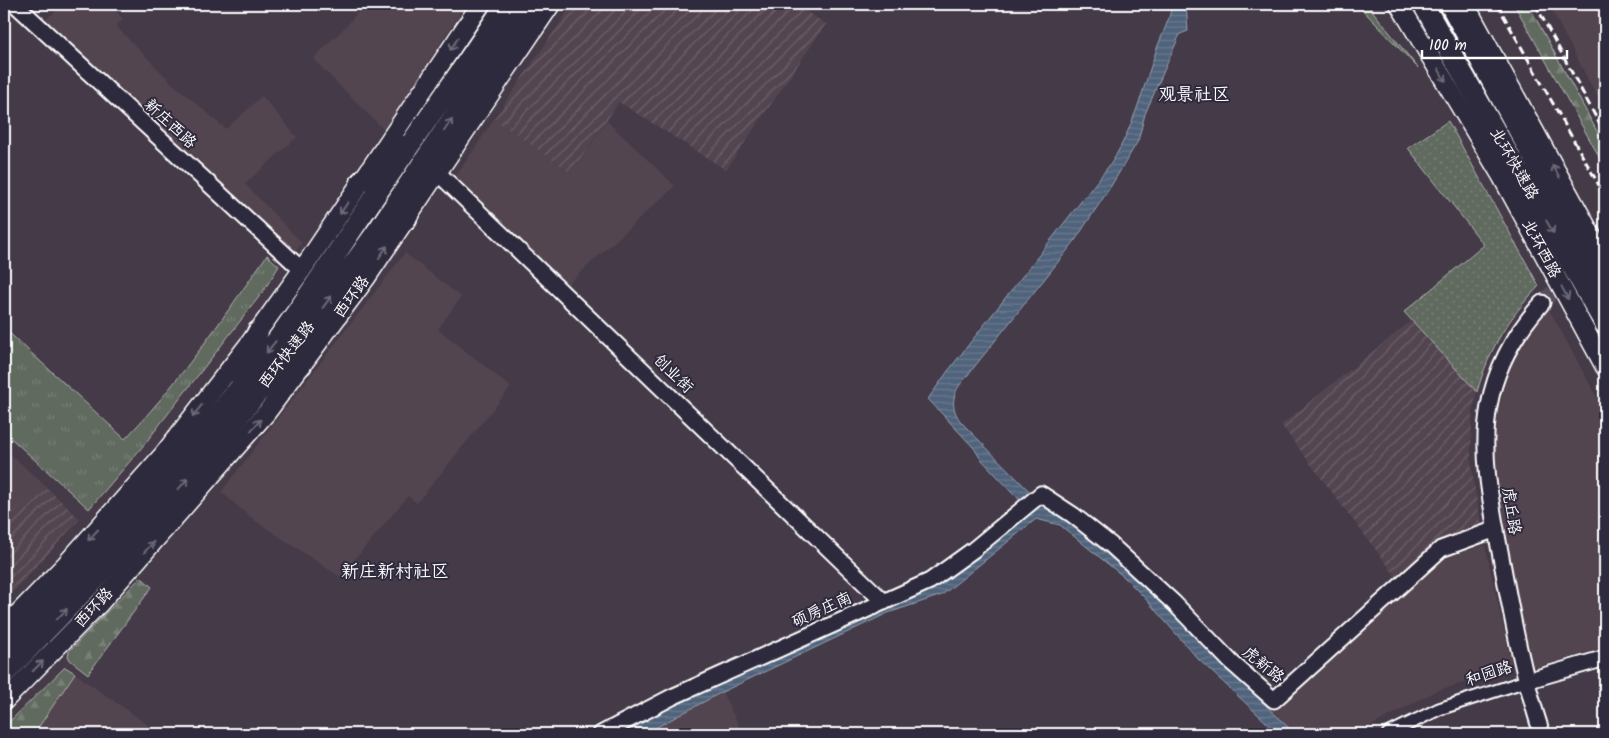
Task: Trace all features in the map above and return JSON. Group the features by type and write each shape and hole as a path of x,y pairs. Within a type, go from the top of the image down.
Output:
{"highway":[{"name":"西环快速路","path":"4,648 189,477 273,344 316,286 361,216 506,4"},
{"name":"西环快速路","path":"235,406 286,358 330,299 436,144 528,4"},
{"name":"北环快速路","path":"1450,4 1605,289"},
{"name":"北环快速路","path":"1424,8 1603,321"},
{"path":"361,182 432,112"},
{"path":"406,218 436,144"},
{"path":"235,406 258,332"},
{"path":"235,406 301,366"},
{"name":"西环快速路","path":"4,674 132,528"}],"main road":[{"path":"4,628 66,564 157,463 258,332 302,270 481,4"},
{"name":"西环路","path":"4,701 98,605 267,412 360,286 552,4"},
{"name":"北环西路","path":"1399,4 1502,177 1605,367"},
{"path":"1466,4 1605,260"}],"street":[{"name":"新庄西路","path":"15,4 302,270"},
{"name":"创业街","path":"437,172 884,602"},
{"name":"虎丘路","path":"1542,303 1527,320 1509,348 1498,371 1487,422 1487,454 1496,529 1526,681 1542,734"},
{"name":"硕房庄南","path":"602,734 672,697 930,582 973,550 1039,496"},
{"name":"虎新路","path":"1039,496 1073,514 1111,545 1174,603 1231,662 1274,700 1441,549 1496,529"},
{"name":"和园路","path":"1388,734 1439,709 1605,658"}],"shaded area":[{"path":"65,4 110,4 123,19 116,26 171,82 226,129 262,96 297,137 245,184 302,243 294,253 45,20"},
{"path":"365,4 466,4 384,130 313,59"},
{"path":"573,4 794,4 826,24 726,170 619,102 571,173 494,119"},
{"path":"1549,4 1605,4 1605,111 1564,34"},
{"path":"494,119 571,173 607,121 675,186 568,284 455,178"},
{"path":"405,253 461,297 438,329 511,387 417,503 408,496 340,577 254,520 221,492"},
{"path":"1549,309 1605,412 1605,647 1534,668 1515,590 1499,489 1495,446 1498,414 1509,367 1526,337"},
{"path":"1411,321 1477,392 1472,414 1471,460 1482,529 1438,542 1397,578 1281,425"},
{"path":"4,448 43,484 4,521"},
{"path":"43,484 80,519 4,602 4,521"},
{"path":"1485,545 1511,662 1504,671 1436,691 1356,734 1295,734 1269,707 1435,564 1448,557"},
{"path":"75,673 84,680 161,734 34,734"},
{"path":"722,692 743,734 644,734"},
{"path":"831,726 837,734 808,734"}],"green space":[{"path":"1357,4 1367,4 1418,68"},
{"path":"1514,4 1528,4 1605,146 1605,167"},
{"path":"1448,121 1539,286 1501,335 1488,361 1477,392 1404,312 1484,245 1408,148"},
{"path":"267,255 279,266 262,293 143,446 89,509 4,432 4,328 125,439 182,373"},
{"path":"141,577 152,587 88,674 70,660 68,656 69,651"},
{"path":"65,667 75,673 34,734 4,734 4,727"}],"water":[{"path":"1172,4 1186,4 1188,31 1180,34 1145,114 1138,141 1074,242 959,386 955,395 954,409 961,422 1041,503 1052,508 1141,583 1295,734 1279,734 1198,659 1124,577 1060,525 1036,519 942,595 888,613 722,692 644,734 613,734 644,716 935,584 1029,510 928,399 1112,162 1132,122"}],"tunnel":[{"path":"1542,303 1583,265"}],"railway":[{"path":"1497,4 1605,196"},
{"path":"1535,4 1605,134"}],"district":[{"name":"观景社区","path":"1194,95"},
{"name":"新庄新村社区","path":"395,572"}]}
